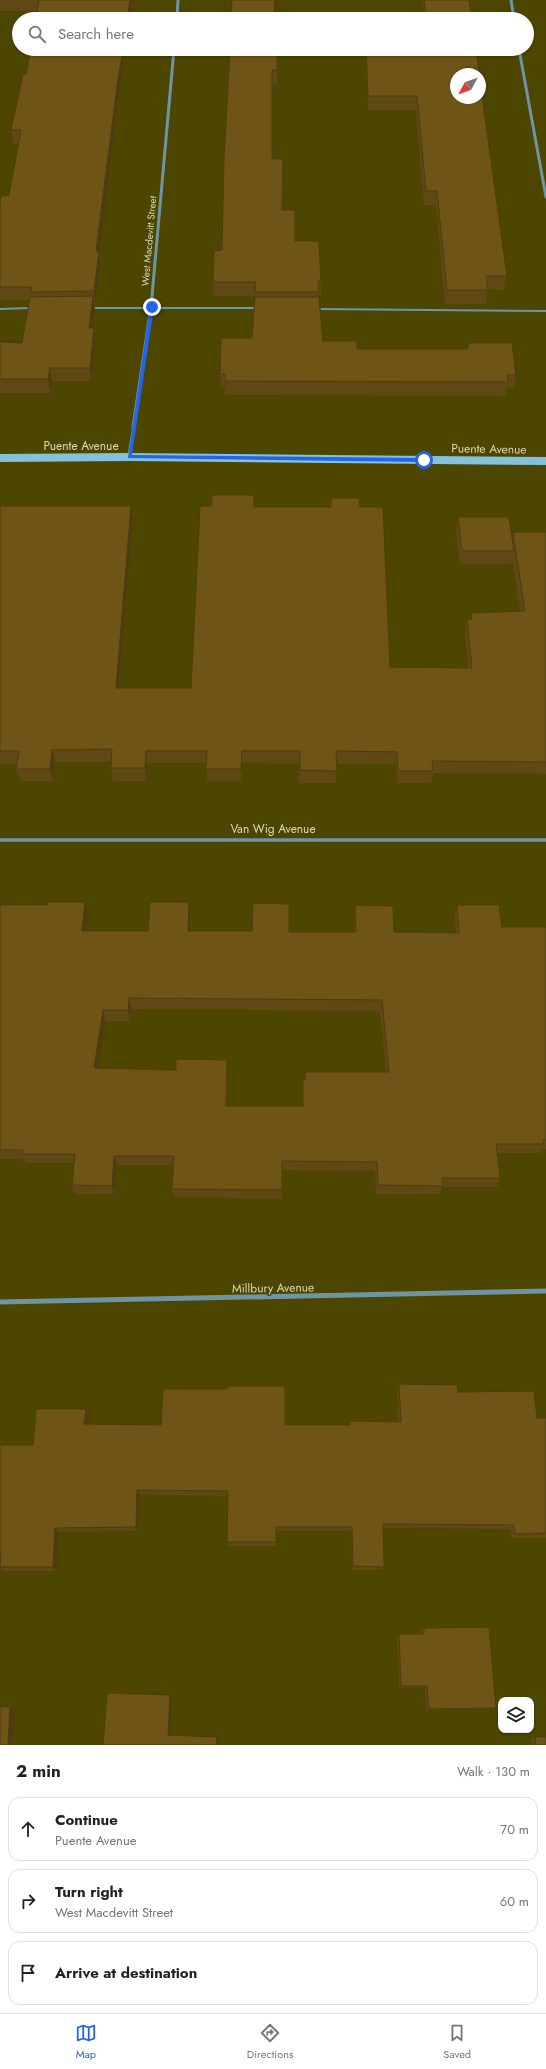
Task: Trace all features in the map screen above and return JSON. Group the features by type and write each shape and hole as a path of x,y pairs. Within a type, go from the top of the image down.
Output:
{"main road":[{"name":"Puente Avenue","path":"0,458 129,457 546,461"}],"street":[{"path":"177,12 178,0"},
{"path":"511,0 513,12"},
{"name":"West Macdevitt Street","path":"129,457 152,307 173,56"},
{"path":"520,56 546,197"},
{"name":"Van Wig Avenue","path":"0,840 546,840"},
{"name":"Millbury Avenue","path":"0,1302 546,1291"}],"lane":[{"path":"0,309 32,308"},
{"path":"88,308 262,308"},
{"path":"317,309 546,312"}],"building":[{"path":"39,0 130,0 128,12 37,12"},
{"path":"232,0 275,0 274,12 231,12"},
{"path":"424,0 469,0 471,12 425,12"},
{"path":"30,56 122,56 96,251 99,251 94,291 31,292 32,288 28,287 0,287 0,202 1,196 9,195 21,130 11,130 23,74 26,74"},
{"path":"230,56 277,56 277,70 272,70 272,159 283,159 282,210 295,210 295,241 319,241 321,281 318,281 319,292 255,292 256,282 213,282 214,251 222,250 224,159"},
{"path":"366,56 477,56 478,68 450,68 450,104 483,104 507,276 486,276 488,290 447,290 437,191 426,191 417,96 368,96"},
{"path":"93,296 89,328 94,328 90,368 50,368 48,379 0,379 0,342 22,343 30,297"},
{"path":"255,297 319,297 323,341 357,341 357,349 468,349 468,343 512,343 516,375 507,375 508,382 225,381 225,374 220,374 221,338 252,338"},
{"path":"212,495 254,495 254,507 331,507 331,498 359,498 360,507 383,507 390,667 472,668 467,620 472,619 471,613 525,611 513,532 546,532 546,762 432,761 433,771 398,771 397,752 336,751 337,771 300,770 300,751 242,751 241,769 206,769 207,751 146,751 145,768 111,768 112,749 52,750 50,769 16,769 19,751 0,751 0,506 131,506 116,688 191,688 200,506 211,506"},
{"path":"458,517 509,517 514,551 462,551"},
{"path":"47,902 85,902 82,931 148,931 150,902 189,902 188,931 252,931 253,903 289,904 289,932 356,932 355,905 393,906 394,932 459,933 457,905 499,905 502,927 546,927 546,1140 543,1140 544,1144 496,1144 500,1178 442,1178 443,1186 378,1185 377,1162 282,1161 282,1190 172,1189 174,1156 114,1156 112,1186 72,1185 75,1154 22,1154 23,1150 0,1150 0,905 47,905","holes":["129,998 382,1000 389,1072 305,1072 305,1080 303,1080 303,1106 226,1106 227,1060 176,1059 176,1070 94,1068 103,1010 128,1010"]},
{"path":"399,1384 457,1385 458,1392 534,1391 537,1418 546,1418 546,1533 515,1534 514,1525 383,1524 384,1567 353,1566 352,1527 276,1527 276,1542 227,1542 228,1491 137,1490 136,1527 55,1528 53,1567 0,1567 0,1445 33,1445 36,1409 86,1409 84,1424 161,1425 163,1389 227,1389 227,1386 285,1386 285,1425 350,1425 350,1421 401,1422"},
{"path":"489,1627 496,1708 429,1709 427,1686 401,1686 399,1634 424,1634 424,1628"},
{"path":"107,1693 170,1695 168,1735 217,1737 216,1745 103,1745"},
{"path":"0,1707 10,1707 8,1745 0,1745"},
{"path":"535,1737 546,1737 546,1745 536,1745"}],"route":[{"path":"152,307 129,457 424,460"}]}
